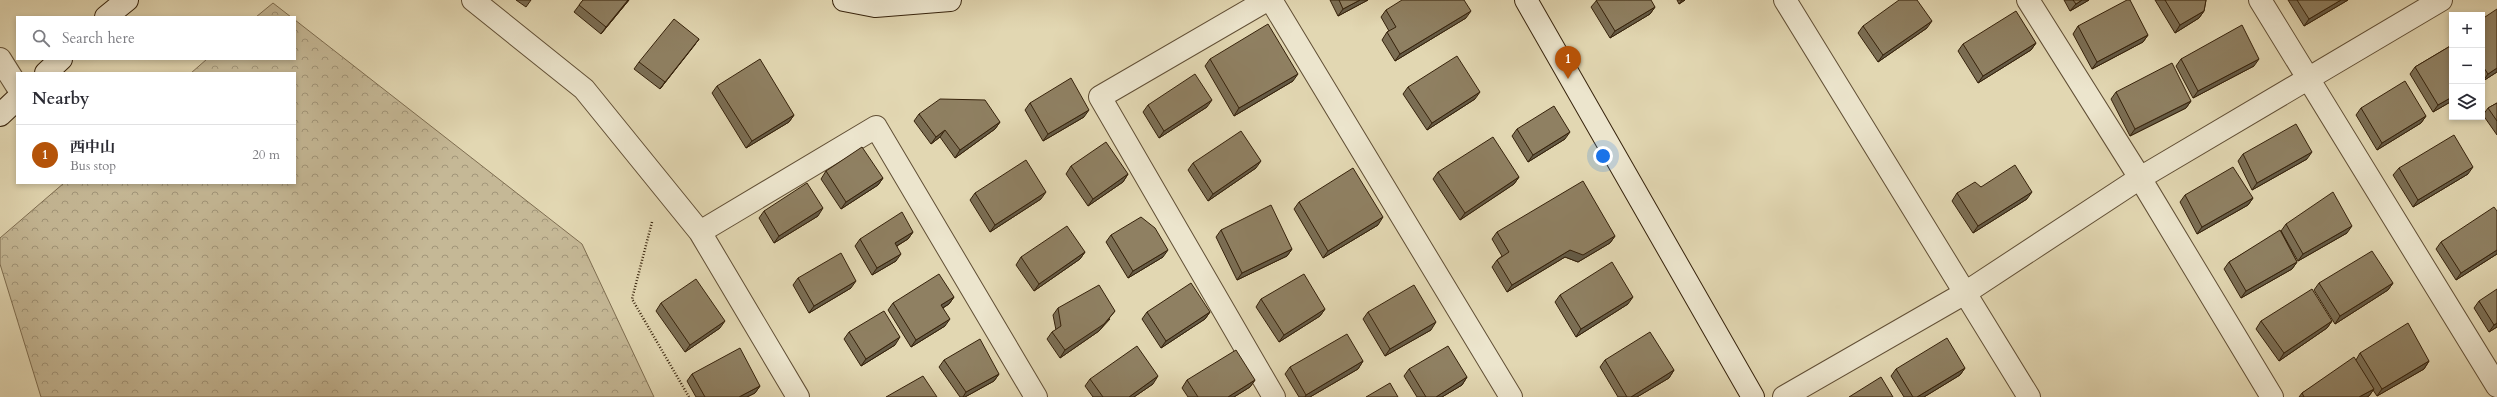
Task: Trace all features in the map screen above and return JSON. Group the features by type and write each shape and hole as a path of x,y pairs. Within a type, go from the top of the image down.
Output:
{"street":[{"path":"107,16 127,0"},
{"path":"473,0 584,88 700,232 798,397"},
{"path":"844,0 875,6 950,0"},
{"path":"1267,0 1100,97 1274,397"},
{"path":"1272,0 1511,397"},
{"path":"1526,0 1753,397"},
{"path":"1785,0 2029,397"},
{"path":"2028,0 2140,178 2272,397"},
{"path":"2260,0 2497,386"},
{"path":"1784,397 1965,292 2140,178 2441,0"},
{"path":"0,59 16,84"},
{"path":"47,72 60,60"},
{"path":"0,114 16,100"},
{"path":"700,232 876,127 1036,397"}],"path":[{"path":"662,184 632,299 689,397"}],"green space":[{"path":"273,3 290,16 257,16"},
{"path":"296,21 582,244 654,397 41,397 0,264 0,238 63,184 296,184 296,72 192,72 206,60 296,60"}],"building":[{"path":"583,0 628,0 606,27 579,5"},
{"path":"1339,0 1360,0 1343,9"},
{"path":"1402,0 1464,0 1471,11 1400,54 1387,32 1396,27 1386,10"},
{"path":"1596,0 1651,0 1655,7 1615,31"},
{"path":"1899,0 1917,0 1932,21 1883,55 1863,26"},
{"path":"2073,0 2082,0 2076,4"},
{"path":"2127,0 2130,0 2148,35 2097,62 2078,26"},
{"path":"2165,0 2206,0 2204,11 2180,25"},
{"path":"2297,0 2341,0 2309,19"},
{"path":"2497,9 2497,68 2488,74 2485,70 2485,17"},
{"path":"2016,11 2036,43 1983,76 1963,44"},
{"path":"674,19 699,39 665,82 639,62"},
{"path":"1268,24 1298,74 1239,108 1210,59"},
{"path":"2242,25 2259,59 2198,91 2181,59"},
{"path":"2449,47 2449,99 2438,105 2415,67"},
{"path":"1457,56 1480,92 1432,123 1408,87"},
{"path":"760,59 794,115 752,141 717,86"},
{"path":"2172,63 2191,101 2135,129 2116,92"},
{"path":"1195,74 1212,100 1164,131 1148,105"},
{"path":"1071,78 1089,110 1048,134 1030,103"},
{"path":"2405,81 2426,116 2382,143 2361,108"},
{"path":"940,99 985,100 1000,122 960,150 945,130 936,137 919,114"},
{"path":"2497,103 2497,121 2488,108"},
{"path":"1554,106 1570,132 1533,155 1517,129"},
{"path":"2296,124 2312,152 2257,183 2243,154"},
{"path":"1241,131 1261,161 1213,194 1193,163"},
{"path":"2454,135 2473,167 2418,200 2399,168"},
{"path":"1493,137 1519,177 1465,213 1438,172"},
{"path":"1106,142 1128,174 1093,199 1071,166"},
{"path":"862,147 883,178 846,202 826,171"},
{"path":"1026,160 1046,192 995,225 975,193"},
{"path":"2015,165 2032,192 1978,226 1957,193 1975,182 1981,187"},
{"path":"2233,167 2253,198 2202,227 2185,195"},
{"path":"1353,168 1383,217 1328,251 1299,202"},
{"path":"1583,181 1615,236 1583,255 1570,250 1512,285 1497,260 1509,252 1497,232"},
{"path":"807,183 823,208 779,236 764,211"},
{"path":"2333,192 2352,226 2303,254 2286,224"},
{"path":"1271,205 1292,249 1242,273 1221,230"},
{"path":"2494,207 2497,211 2497,250 2461,273 2441,242"},
{"path":"902,212 913,232 895,243 901,254 877,268 860,239"},
{"path":"1141,217 1155,228 1168,250 1133,271 1111,235"},
{"path":"1067,226 1085,252 1039,284 1021,257"},
{"path":"2280,230 2297,262 2246,291 2229,262"},
{"path":"2372,251 2393,283 2340,316 2319,283"},
{"path":"841,253 856,281 814,306 798,278"},
{"path":"1612,262 1633,297 1581,329 1560,295"},
{"path":"939,274 954,297 941,305 950,319 916,340 893,303"},
{"path":"1304,274 1325,309 1284,335 1261,299"},
{"path":"696,279 725,321 690,345 661,303"},
{"path":"1191,283 1210,312 1166,341 1147,312"},
{"path":"1099,285 1115,311 1104,324 1065,350 1052,332 1061,326 1058,308"},
{"path":"1414,285 1436,322 1390,349 1368,312"},
{"path":"2312,289 2332,321 2284,353 2261,321"},
{"path":"2497,289 2497,323 2494,325 2479,301"},
{"path":"884,311 900,337 866,359 849,332"},
{"path":"2408,323 2429,361 2382,389 2360,353"},
{"path":"1650,332 1674,370 1631,397 1627,397 1605,360"},
{"path":"1347,334 1363,361 1306,395 1290,367"},
{"path":"1947,338 1965,368 1917,397 1913,397 1896,369"},
{"path":"980,339 999,374 966,392 944,360"},
{"path":"1137,346 1158,376 1129,397 1103,397 1090,379"},
{"path":"1448,346 1467,377 1436,397 1426,397 1409,369"},
{"path":"740,348 760,386 739,397 705,397 692,374"},
{"path":"1236,350 1255,380 1228,397 1198,397 1187,380"},
{"path":"2354,357 2374,389 2359,397 2304,397 2302,393"},
{"path":"923,376 937,397 886,397"},
{"path":"1881,377 1893,397 1849,397"},
{"path":"1390,383 1398,397 1366,397"}],"place":[{"name":"西中山","path":"1568,79"}]}
